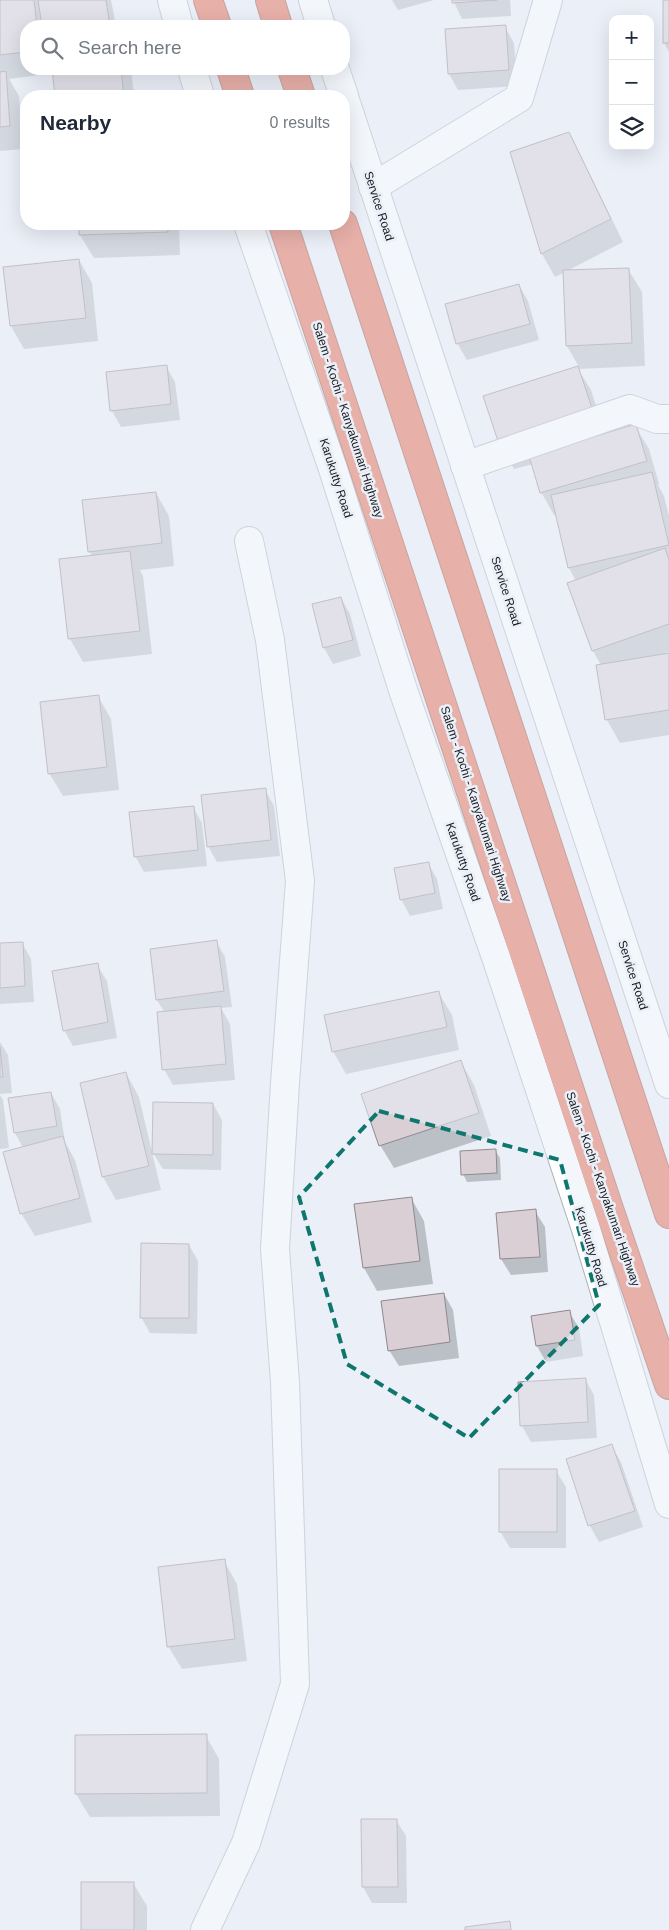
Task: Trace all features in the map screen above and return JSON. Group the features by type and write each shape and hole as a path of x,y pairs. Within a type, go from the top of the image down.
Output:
{"highway":[{"path":"208,0 215,20"},
{"path":"270,0 276,20"},
{"path":"233,75 238,90"},
{"path":"294,75 299,90"},
{"name":"Salem - Kochi - Kanyakumari Highway","path":"285,230 669,1385"},
{"path":"344,230 669,1214"}],"street":[{"path":"172,0 178,20"},
{"path":"313,0 320,20"},
{"path":"373,187 519,98 548,0"},
{"path":"194,75 198,90"},
{"name":"Service Road","path":"337,75 342,90"},
{"name":"Service Road","path":"350,115 669,1084"},
{"name":"Karukutty Road","path":"250,230 332,466 404,693 497,960 580,1210 669,1504"},
{"path":"465,466 630,409 657,419 669,419"},
{"path":"205,1930 246,1843 295,1684 285,1382 275,1249 300,881 270,640 249,541"}],"highlighted area":[{"path":"379,1111 560,1160 599,1305 469,1438 347,1364 299,1197"}],"building":[{"path":"0,0 34,0 36,20 20,20 20,53 0,55"},
{"path":"38,0 106,0 109,20 41,20"},
{"path":"452,0 497,0 452,3"},
{"path":"663,0 669,0 669,43 663,43"},
{"path":"506,25 509,70 448,74 445,29"},
{"path":"6,71 10,126 0,127 0,72"},
{"path":"53,75 122,75 123,90 54,90"},
{"path":"569,132 611,219 541,254 510,152"},
{"path":"79,230 168,230 168,232 79,235"},
{"path":"79,259 86,318 10,326 3,267"},
{"path":"629,268 632,343 566,346 563,270"},
{"path":"519,284 530,324 456,344 445,304"},
{"path":"167,365 171,404 110,411 106,372"},
{"path":"578,366 595,417 500,447 483,396"},
{"path":"636,424 647,461 540,493 529,456"},
{"path":"652,472 669,545 568,568 551,495"},
{"path":"156,492 162,543 88,552 82,500"},
{"path":"665,548 669,560 669,624 592,651 567,583"},
{"path":"130,551 140,631 68,639 59,559"},
{"path":"341,597 353,640 323,648 312,604"},
{"path":"669,653 669,710 605,720 596,665"},
{"path":"99,695 107,767 48,774 40,702"},
{"path":"266,788 271,840 207,847 201,795"},
{"path":"194,806 198,850 134,857 129,812"},
{"path":"429,862 435,893 400,900 394,868"},
{"path":"217,940 224,991 156,1000 150,949"},
{"path":"23,942 25,986 0,988 0,943"},
{"path":"98,963 108,1022 63,1031 52,971"},
{"path":"439,991 447,1027 332,1052 324,1015"},
{"path":"221,1006 226,1064 162,1070 157,1012"},
{"path":"0,1047 3,1077 0,1077"},
{"path":"461,1060 479,1113 379,1146 361,1094"},
{"path":"126,1072 149,1166 102,1177 80,1083"},
{"path":"51,1092 57,1126 14,1133 8,1098"},
{"path":"153,1102 213,1103 213,1155 152,1154"},
{"path":"63,1136 80,1198 20,1214 3,1152"},
{"path":"496,1149 497,1173 461,1175 460,1151"},
{"path":"412,1197 420,1261 363,1268 354,1204"},
{"path":"536,1209 540,1257 500,1259 496,1213"},
{"path":"141,1243 189,1244 189,1318 140,1318"},
{"path":"444,1293 450,1342 388,1351 381,1301"},
{"path":"570,1310 575,1340 536,1346 531,1316"},
{"path":"586,1378 588,1422 520,1426 518,1382"},
{"path":"612,1444 635,1511 588,1526 566,1459"},
{"path":"499,1469 557,1469 557,1532 499,1532"},
{"path":"225,1559 235,1639 167,1647 158,1567"},
{"path":"207,1734 207,1793 75,1794 75,1735"},
{"path":"361,1819 397,1819 398,1887 362,1887"},
{"path":"81,1882 134,1882 134,1930 81,1930"},
{"path":"510,1921 511,1930 465,1930 465,1927"}]}
